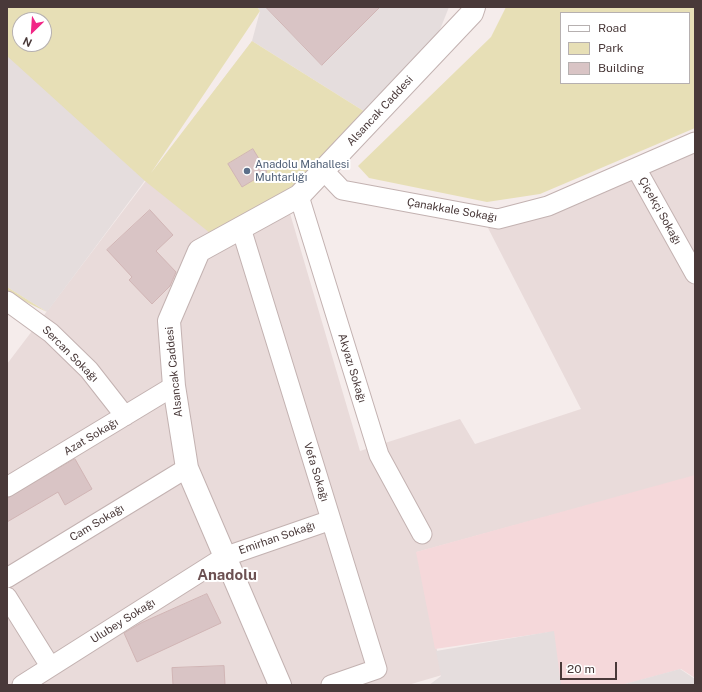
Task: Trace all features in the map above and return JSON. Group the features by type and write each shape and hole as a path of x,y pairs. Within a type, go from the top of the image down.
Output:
{"street":[{"name":"Alsancak Caddesi","path":"280,685 187,468 174,386 169,321 199,251 299,196 472,13 474,7"},
{"name":"Çanakkale Sokağı","path":"324,171 342,190 498,219 548,206 695,142"},
{"name":"Çiçekçi Sokağı","path":"636,168 695,274"},
{"name":"Akyazı Sokağı","path":"299,196 379,455 422,534"},
{"name":"Vefa Sokağı","path":"241,228 377,669 332,685"},
{"name":"Sercan Sokağı","path":"7,301 51,333 89,370 126,416"},
{"name":"Azat Sokağı","path":"7,487 174,386"},
{"name":"Cam Sokağı","path":"7,578 187,468"},
{"name":"Emirhan Sokağı","path":"224,556 331,520"},
{"name":"Ulubey Sokağı","path":"22,685 224,556"},
{"path":"7,597 50,666"}],"shaded area":[{"path":"257,7 449,7 439,32 370,115 252,41 260,11"},
{"path":"252,41 289,210 360,451 460,419 475,444 581,409 488,228 545,216 695,153 695,476 417,552 442,675 408,685 7,685 7,364"},
{"path":"7,53 146,179 47,312 7,287"},
{"path":"695,475 695,678 681,669 622,685 560,685 551,632 435,649 416,552"},
{"path":"554,631 561,685 429,685 441,676 436,651"},
{"path":"680,669 695,679 695,685 621,685"}],"green space":[{"path":"7,7 257,7 260,11 151,173 252,41 370,115 290,189 210,233 145,181 7,56"},
{"path":"506,7 695,7 695,128 540,194 487,202 369,178 358,166 491,37"},
{"path":"7,287 47,312 7,293"}],"building":[{"path":"266,7 380,7 322,65"},
{"path":"253,149 267,172 242,187 228,164"},
{"path":"150,210 173,235 156,251 176,272 170,286 152,304 129,280 132,277 107,250"},
{"path":"75,459 92,489 65,505 58,492 7,522 7,499"},
{"path":"207,594 221,623 137,662 124,633 141,623"},
{"path":"224,666 225,685 173,685 172,668"}],"place":[{"name":"Anadolu Mahallesi Muhtarlığı","path":"247,171"}],"district":[{"name":"Anadolu","path":"227,575"}]}
